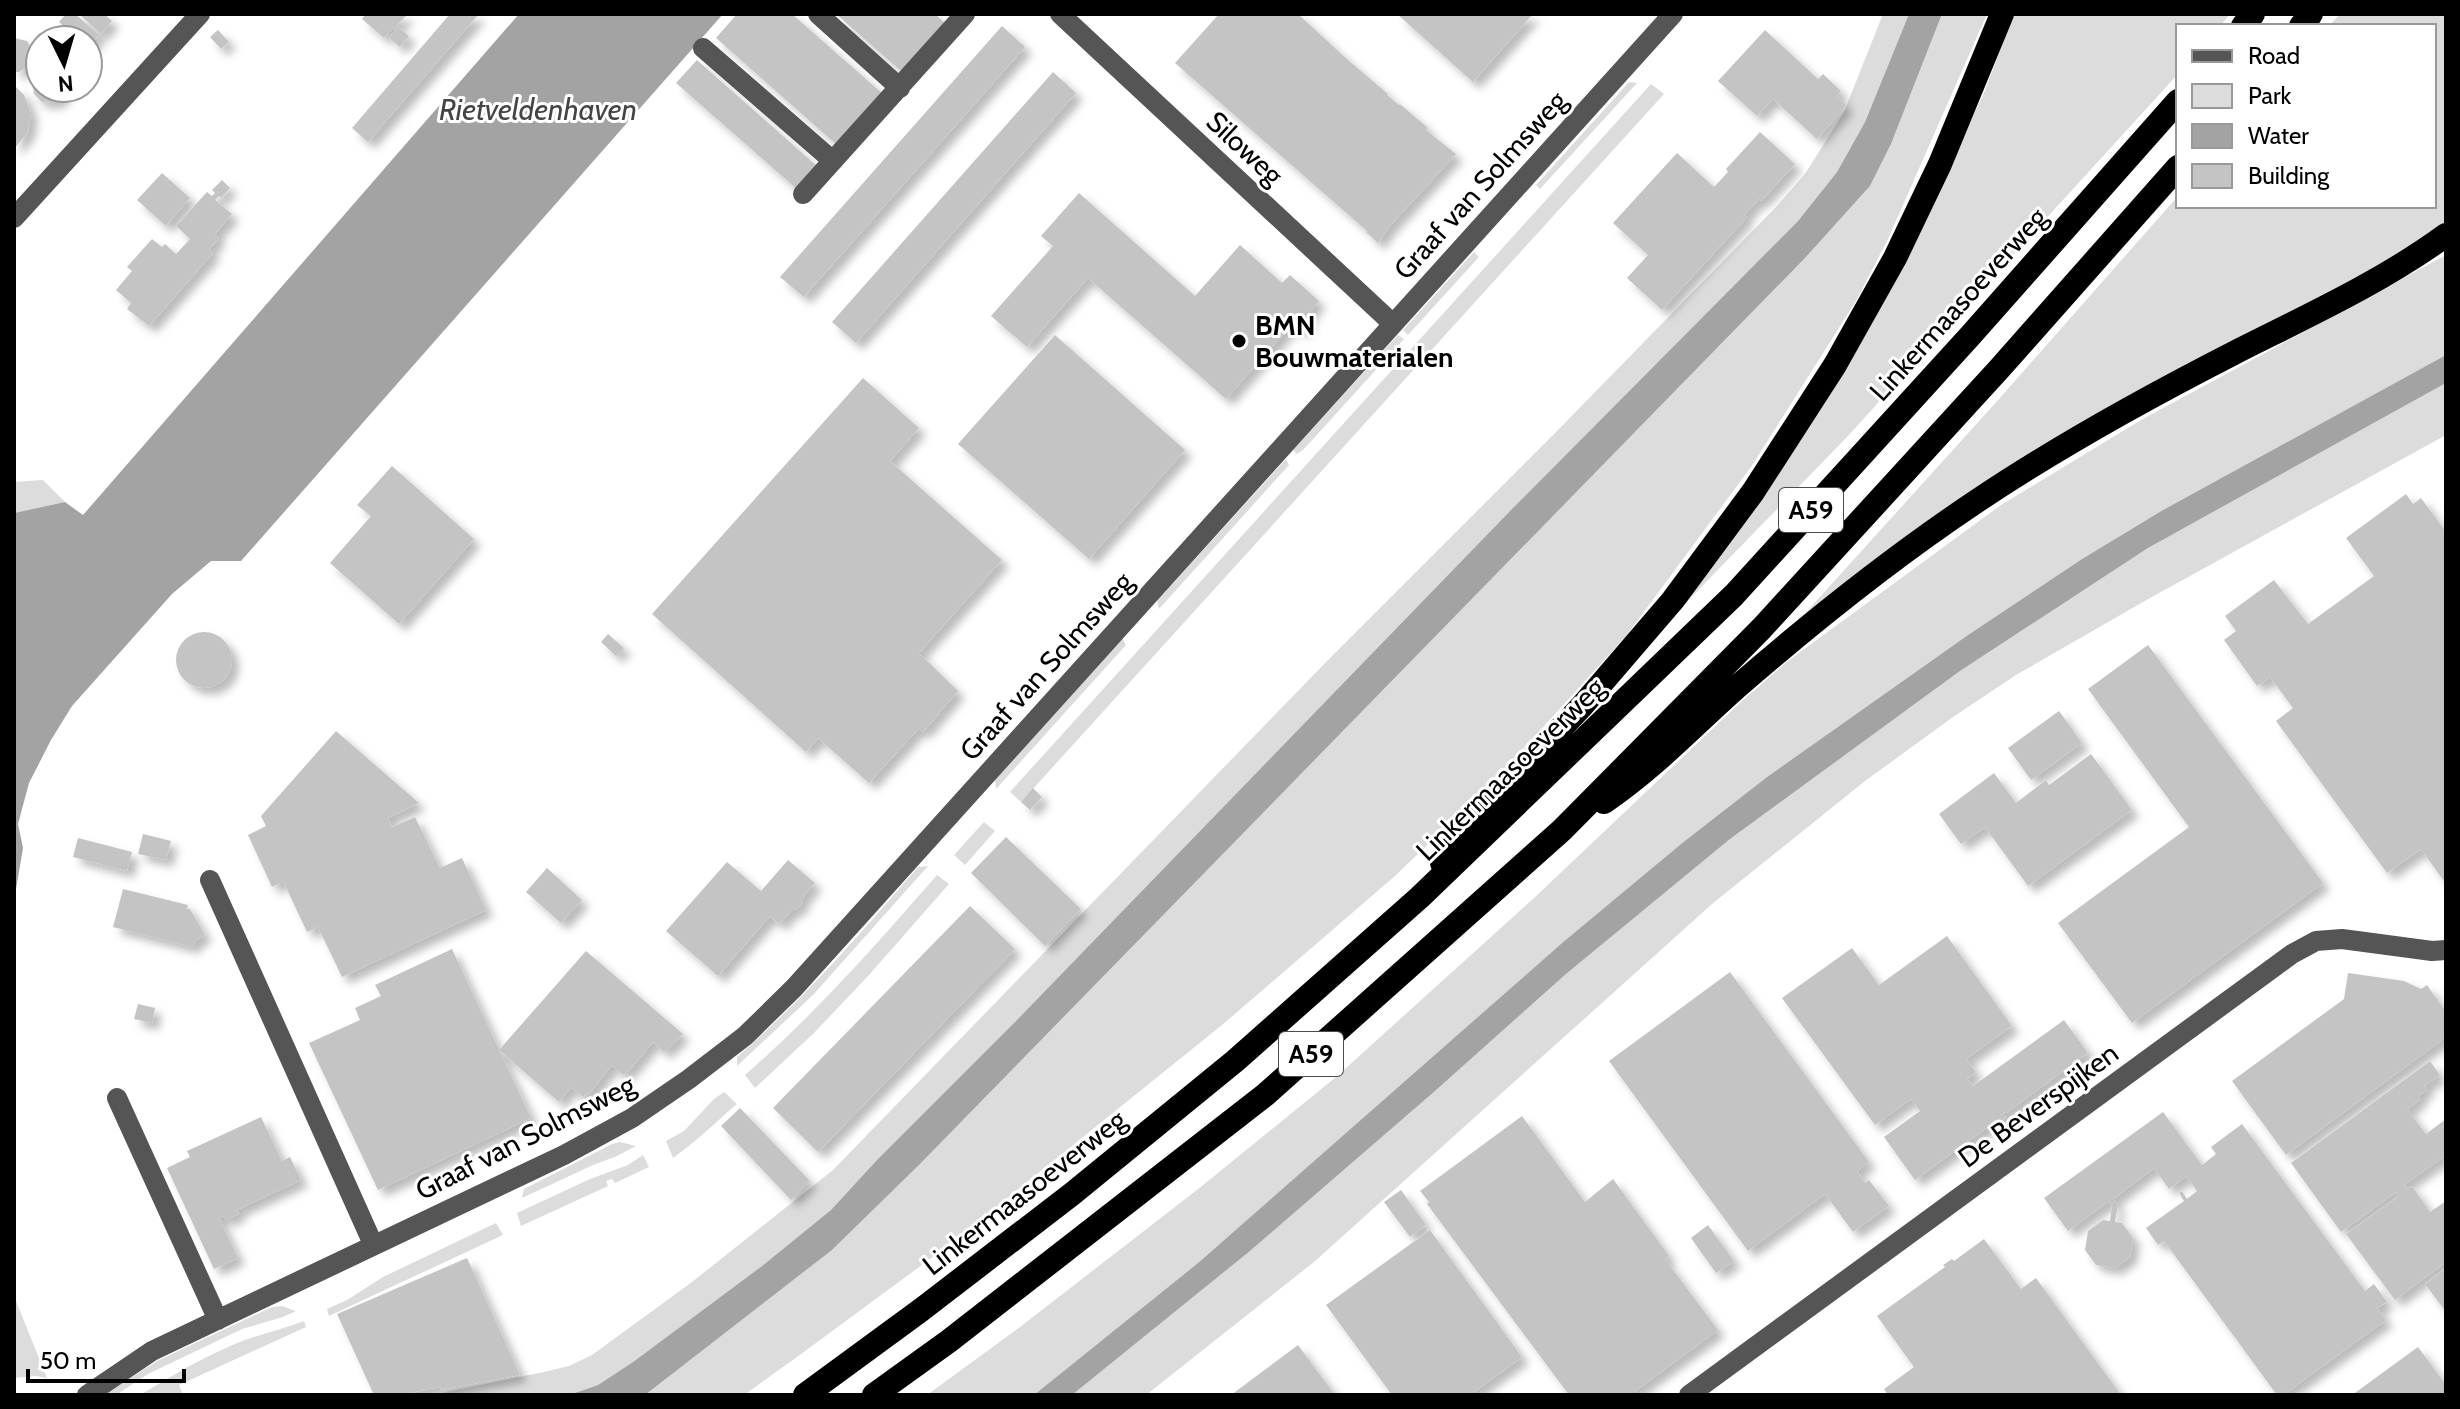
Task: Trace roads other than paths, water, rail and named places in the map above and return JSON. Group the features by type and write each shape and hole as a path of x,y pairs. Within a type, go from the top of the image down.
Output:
{"highway":[{"name":"A59","path":"1420,897 1462,833 1582,706 1673,600 1753,492 1835,365 1895,258 1940,164 2002,14"},
{"name":"Linkermaasoeverweg","path":"805,1395 1072,1194 1235,1061 1420,897 1734,595 2176,103"},
{"name":"A59","path":"874,1395 986,1313 1265,1095 1562,830 1772,617 2000,368 2176,169"},
{"name":"A59","path":"1562,830 1634,782 1737,687 1822,616 1977,501 2074,440 2176,383 2359,289 2446,235"}],"street":[{"path":"14,218 200,14"},
{"path":"818,14 900,88"},
{"name":"Siloweg","path":"1060,14 1392,323"},
{"name":"Graaf van Solmsweg","path":"87,1395 152,1351 564,1155 632,1118 745,1036 794,988 1673,14"},
{"path":"803,194 962,15"},
{"path":"703,48 833,161"},
{"path":"210,880 373,1244"},
{"name":"De Beverspijken","path":"1689,1395 2292,954 2316,941 2342,939 2432,951 2446,950"},
{"path":"117,1098 218,1320"}],"water":[{"name":"Rietveldenhaven","path":"519,14 723,14 241,561 211,561 172,594 72,706 29,783 18,824 23,848 14,901 14,513 65,502 83,515"},
{"path":"1909,14 1942,14 1891,144 1870,186 1805,258 919,1165 832,1250 645,1395 569,1395 598,1385 633,1362 762,1266 831,1210 1510,511 1798,221 1837,172 1865,122"},
{"path":"2446,355 2446,383 2148,548 1960,671 1730,839 1566,974 1250,1251 1072,1395 1034,1395 1198,1263 1562,943 1767,777 2082,559 2163,510"}],"place":[{"name":"BMN Bouwmaterialen","path":"1239,341"}]}
